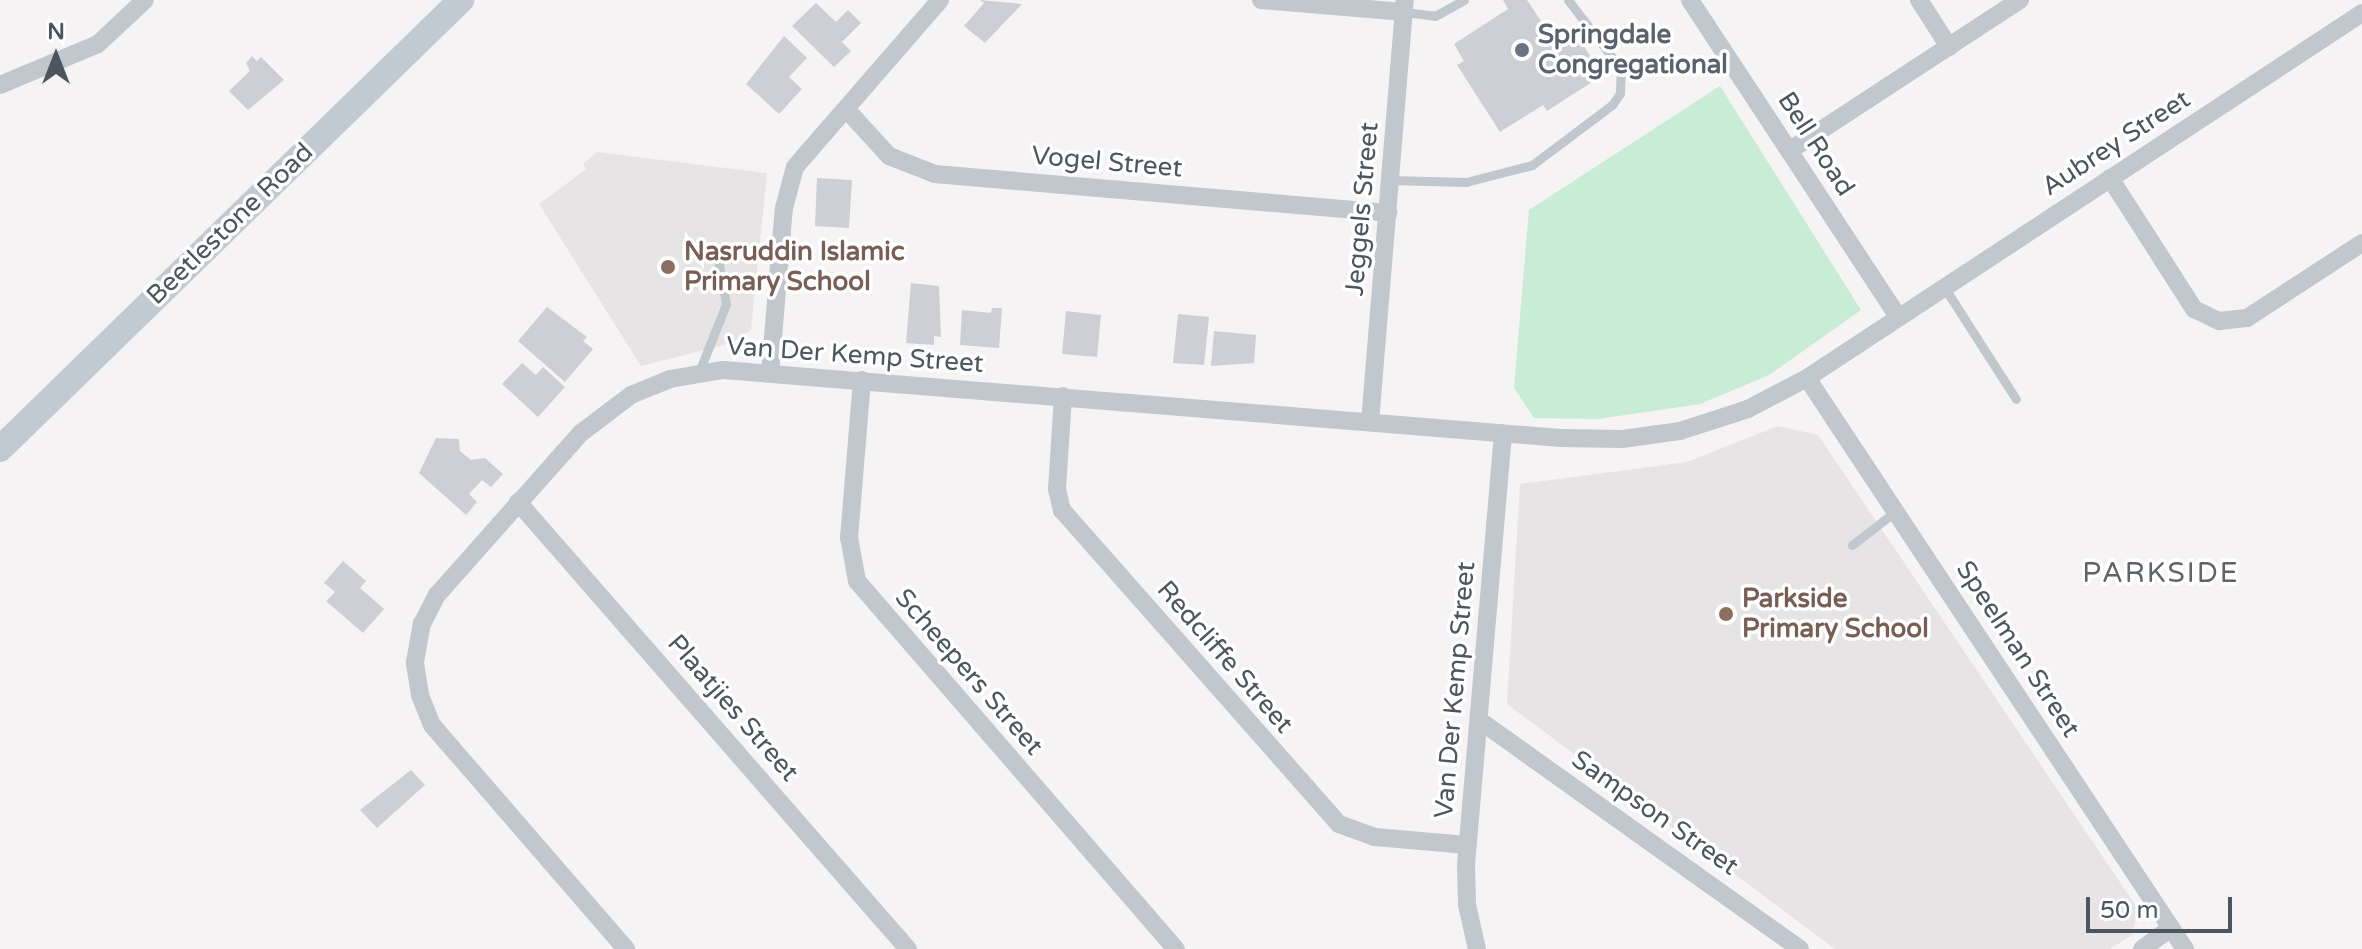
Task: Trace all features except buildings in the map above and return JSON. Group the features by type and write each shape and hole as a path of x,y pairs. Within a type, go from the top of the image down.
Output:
{"street":[{"path":"0,85 98,44 145,0"},
{"name":"Beetlestone Road","path":"0,449 461,0"},
{"path":"770,373 789,183 804,155 847,110 940,0"},
{"path":"1261,0 1405,6"},
{"name":"Bell Road","path":"1690,0 1898,317"},
{"path":"1919,0 1949,47"},
{"path":"1789,151 2020,0"},
{"name":"Jeggels Street","path":"1370,422 1405,6"},
{"name":"Aubrey Street","path":"1898,317 2362,13"},
{"name":"Vogel Street","path":"847,110 889,156 935,174 1388,213"},
{"path":"2110,178 2194,309 2219,321 2247,318 2362,243"},
{"name":"Van Der Kemp Street","path":"626,949 440,735 420,695 417,646 428,608 518,502 612,406 650,386 699,372 770,373 1503,434 1607,439 1680,431 1748,409 1807,378 1898,317"},
{"name":"Speelman Street","path":"1807,378 2185,949"},
{"name":"Scheepers Street","path":"862,380 849,537 857,581 1176,949"},
{"name":"Redcliffe Street","path":"1063,396 1057,489 1062,510 1339,824 1375,837 1467,845"},
{"name":"Van Der Kemp Street","path":"1477,949 1467,905 1467,845 1503,434"},
{"name":"Plaatjies Street","path":"518,502 908,949"},
{"name":"Sampson Street","path":"1479,720 1800,949"},
{"path":"2142,949 2171,928"}],"lane":[{"path":"1405,6 1435,16 1464,0"},
{"path":"1390,180 1453,183 1532,165 1612,105 1622,83 1621,69 1568,0"},
{"path":"699,372 726,304 718,258"},
{"path":"1944,287 2016,399"},
{"path":"1852,545 1896,511"}],"shaded area":[{"name":"Nasruddin Islamic Primary School","path":"597,152 767,173 751,330 732,343 641,366 539,204 586,169 583,164"},
{"name":"Parkside Primary School","path":"1778,426 1818,435 2138,909 2132,935 2110,949 1835,949 1507,704 1520,484 1687,462"}],"green space":[{"path":"1720,86 1861,310 1769,375 1700,404 1598,419 1534,418 1514,388 1529,210"}],"place":[{"name":"Springdale Congregational","path":"1522,50"},
{"name":"Nasruddin Islamic Primary School","path":"668,267"},
{"name":"Parkside Primary School","path":"1726,614"}],"district":[{"name":"PARKSIDE","path":"2161,573"}]}
